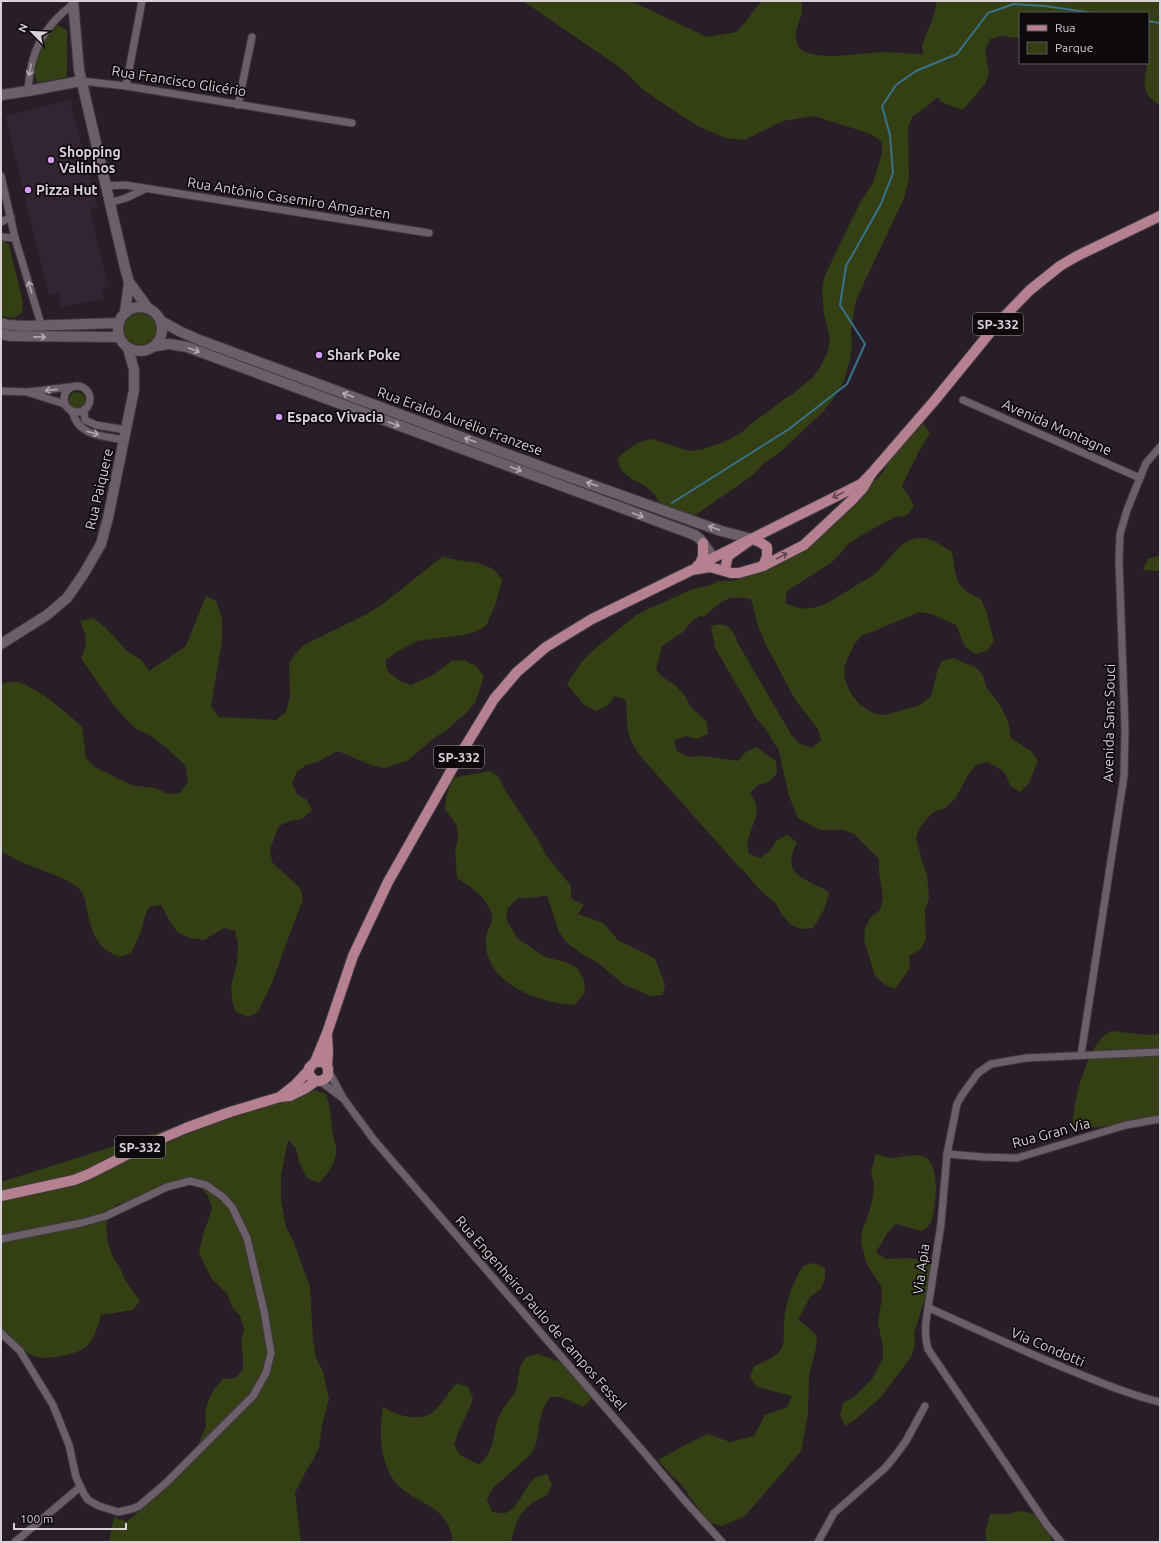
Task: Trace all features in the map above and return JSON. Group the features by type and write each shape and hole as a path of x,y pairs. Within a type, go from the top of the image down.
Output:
{"main road":[{"path":"73,3 81,81 129,282 125,313 119,323 119,337 128,348 138,352 152,348"},
{"name":"Rua Francisco Glicério","path":"1,94 28,91 81,81"},
{"name":"SP-332","path":"280,1097 295,1085 312,1066 327,1033 353,956 388,882 464,748 494,699 517,672 546,647 592,619 855,487 871,474 998,324 1039,281 1077,256 1160,216"},
{"path":"129,282 148,308"},
{"path":"125,313 136,307 148,308 154,311 161,321 163,330 161,338 134,370"},
{"name":"Rua Eraldo Aurélio Franzese","path":"161,321 202,341 545,468 721,531 752,539"},
{"path":"1,323 24,326 41,324 77,325 119,323"},
{"path":"1,334 11,336 119,337"},
{"name":"Rua Eraldo Aurélio Franzese","path":"152,348 169,344 187,347 695,535 713,557"},
{"name":"Rua Paiquere","path":"1,644 47,615 67,598 101,544 134,390 134,370 128,348"},
{"name":"SP-332","path":"696,567 710,567 728,572 739,573 763,566 804,545 853,499 863,488 871,474"},
{"path":"728,572 728,556 752,539 767,547 767,556 763,566"},
{"path":"696,567 703,556 703,543"},
{"path":"713,557 728,572"},
{"name":"SP-332","path":"1,1196 74,1180 89,1174 142,1146 186,1128 230,1112 280,1097 290,1096 326,1078 328,1068 327,1033"},
{"path":"318,1081 310,1077 312,1066 321,1061 328,1068"}],"street":[{"path":"126,86 142,1"},
{"path":"28,91 29,74 39,42 57,18 73,3"},
{"path":"238,105 252,37"},
{"name":"Rua Francisco Glicério","path":"81,81 126,86 352,123"},
{"path":"1,176 15,238 41,324"},
{"name":"Rua Antônio Casemiro Amgarten","path":"105,186 125,185 429,233"},
{"path":"110,202 126,198 145,189"},
{"path":"1,222 11,217"},
{"path":"1,236 15,238"},
{"path":"1,391 28,392 74,386 83,387 89,394 89,403 84,410 78,412 72,411"},
{"path":"64,404 66,391 74,386"},
{"path":"28,392 64,404 72,411 77,425 88,433 125,434"},
{"name":"Avenida Montagne","path":"963,400 1140,478"},
{"path":"84,410 85,420 125,434"},
{"name":"Avenida Sans Souci","path":"1081,1055 1124,776 1125,730 1119,561 1120,534 1127,510 1146,463 1160,447"},
{"name":"Via Apia","path":"1061,1542 1047,1525 928,1349 925,1335 941,1224 947,1154 957,1104 978,1073 991,1064 1026,1058 1160,1052"},
{"name":"Rua Engenheiro Paulo de Campos Fessel","path":"328,1068 343,1098 374,1140 722,1542"},
{"name":"Rua Engenheiro Paulo de Campos Fessel","path":"318,1081 343,1098"},
{"name":"Rua Gran Via","path":"947,1154 982,1158 1017,1158 1126,1125 1160,1119"},
{"path":"1,1239 67,1226 106,1216 167,1187 178,1184 190,1181 206,1185 223,1197 232,1207 246,1238 264,1311 271,1353 266,1373 253,1396 166,1483 139,1506 118,1512 99,1506 88,1500 80,1487 68,1445 53,1405 20,1351 1,1333"},
{"name":"Via Condotti","path":"929,1308 1037,1357 1103,1384 1139,1397 1160,1402"},
{"path":"818,1542 834,1513 885,1468 895,1456 906,1441 925,1406"},
{"path":"15,1542 80,1487"}],"shaded area":[{"name":"Shopping Valinhos","path":"70,100 97,205 90,209 101,259 109,285 102,288 104,299 60,307 59,293 49,295 5,116"}],"green space":[{"path":"523,1 631,1 707,37 736,32 763,1 800,1 802,4 802,10 796,31 797,43 801,49 810,53 834,56 880,52 923,54 922,45 934,15 937,1 1160,1 1160,105 1150,98 1145,88 1147,66 1146,64 1149,64 1149,12 1019,12 1019,38 1001,36 990,39 985,50 989,73 985,84 963,110 941,102 938,97 912,117 908,128 909,179 904,198 856,300 851,330 852,345 850,359 845,378 838,392 823,412 780,452 763,464 753,475 697,514 682,519 661,505 654,494 644,485 633,480 621,470 617,458 637,443 652,439 689,451 703,449 724,442 741,433 753,422 794,393 813,377 820,368 828,351 830,338 824,314 822,290 824,278 861,201 873,183 882,153 882,142 871,134 814,116 783,121 744,140 725,138 696,125 667,106 642,89 625,71"},
{"path":"57,25 67,30 67,77 37,83 34,65 38,52 49,34"},
{"path":"1,238 9,245 23,303 22,313 14,318 1,316"},
{"path":"137,313 143,313 152,317 156,329 152,341 143,345 137,345 128,341 124,332 124,326 128,317"},
{"path":"77,392 84,397 85,400 80,407 77,408 70,403 69,400 74,393"},
{"path":"923,423 930,433 918,453 902,486 914,507 906,516 895,517 848,544 831,563 787,591 785,603 804,609 828,603 868,579 906,542 919,538 933,540 952,552 956,575 961,586 972,595 981,599 986,610 994,641 987,651 976,654 965,647 956,625 931,614 919,612 861,636 854,645 844,668 845,680 850,692 859,704 873,713 885,715 920,705 931,696 937,672 942,661 953,658 975,667 983,675 986,687 1000,705 1008,721 1011,738 1031,751 1038,761 1029,783 1020,792 1010,786 1007,776 999,768 987,762 976,765 968,775 955,799 945,808 932,813 921,826 916,837 927,875 929,898 925,910 926,940 920,950 909,956 910,968 895,989 884,984 875,976 864,940 865,928 871,917 880,910 883,898 879,872 879,859 854,834 843,830 820,830 798,818 789,796 779,751 765,728 756,718 715,648 711,626 727,626 737,639 736,640 792,736 800,744 812,748 821,740 818,729 796,701 767,647 759,629 751,599 734,598 724,600 703,617 701,615 691,622 683,632 662,646 656,670 664,678 675,685 685,696 690,706 707,722 708,734 697,739 686,736 674,740 677,751 689,757 703,756 738,761 746,752 756,747 776,761 777,773 769,782 758,785 750,793 754,800 757,812 748,841 749,854 760,858 770,851 776,841 787,835 797,842 791,862 793,869 804,879 829,892 823,911 813,928 801,929 790,924 782,915 776,904 758,888 642,758 632,743 628,730 626,700 615,696 607,706 596,711 584,705 567,684 581,663 591,652 635,616 693,589 708,586 718,581 732,581 745,577 763,569 782,556 882,474 891,457"},
{"path":"1160,555 1160,571 1143,570 1148,559"},
{"path":"443,556 456,560 482,564 495,571 502,580 496,603 486,626 475,632 463,635 417,641 395,653 385,661 388,672 400,681 411,685 433,675 452,661 464,660 476,666 484,676 475,703 448,729 434,738 407,761 384,768 371,765 338,751 317,762 306,765 297,772 292,783 297,794 307,800 312,810 302,819 290,821 279,826 270,849 272,862 300,888 303,899 271,985 258,1012 248,1017 236,1012 232,1000 231,986 237,963 238,944 235,931 224,928 204,940 190,938 179,933 172,925 161,905 149,907 144,918 141,932 131,953 119,957 105,949 96,938 90,925 86,905 81,891 56,875 20,861 1,851 1,684 15,682 24,684 42,694 76,721 82,727 86,758 93,766 131,785 155,788 168,794 180,793 188,782 185,765 163,745 150,735 136,729 124,717 112,703 81,658 86,640 80,621 93,618 105,627 128,652 142,660 149,671 186,646 206,596 216,601 222,618 222,642 211,706 219,717 276,720 286,712 290,697 289,663 304,645 367,614 384,603"},
{"path":"490,771 499,777 505,790 540,843 546,855 571,886 571,898 584,905 578,914 603,923 619,941 655,959 665,984 663,995 650,996 623,984 597,962 585,956 567,943 559,932 547,895 533,898 518,898 508,908 506,919 517,938 545,957 565,962 577,968 584,980 585,993 574,1005 545,1000 515,988 493,967 487,954 486,938 492,919 491,912 485,901 472,888 457,878 455,850 458,839 457,826 445,809 446,797 452,778"},
{"path":"1111,1031 1147,1035 1160,1034 1160,1119 1073,1130 1074,1108 1080,1082 1095,1047 1103,1037"},
{"path":"313,1090 326,1094 336,1148 334,1163 319,1183 307,1178 299,1162 296,1148 288,1140 281,1176 281,1200 286,1227 293,1240 310,1287 313,1340 316,1358 323,1371 329,1399 322,1425 319,1448 295,1493 301,1542 109,1542 114,1517 126,1522 164,1491 171,1482 183,1473 189,1464 206,1427 205,1414 208,1401 214,1389 223,1379 236,1378 243,1369 241,1341 244,1330 240,1316 232,1307 228,1295 211,1278 199,1253 212,1207 208,1196 198,1184 187,1181 116,1205 109,1214 106,1225 108,1243 113,1257 125,1280 140,1301 133,1310 101,1315 90,1343 78,1352 64,1356 42,1358 28,1354 1,1340 1,1182 231,1109 244,1102"},
{"path":"876,1154 887,1158 917,1155 925,1157 930,1162 933,1169 936,1188 936,1198 931,1222 922,1231 896,1224 888,1232 876,1252 886,1259 910,1258 922,1260 932,1265 935,1276 925,1299 914,1333 915,1345 911,1357 881,1397 856,1419 845,1426 840,1415 843,1403 854,1397 872,1379 883,1358 883,1347 878,1323 882,1297 881,1286 867,1265 861,1242 862,1231 873,1196 874,1184 871,1172"},
{"path":"814,1263 825,1268 825,1279 820,1290 810,1297 798,1320 817,1336 816,1348 809,1376 808,1415 801,1451 745,1516 722,1526 710,1523 681,1484 658,1460 708,1434 730,1442 754,1436 765,1415 787,1407 792,1396 757,1387 750,1377 754,1366 771,1358 779,1352 784,1341 786,1307 790,1293 803,1266"},
{"path":"538,1354 560,1362 592,1385 592,1398 583,1407 561,1397 550,1397 543,1409 536,1445 529,1456 493,1488 487,1500 492,1512 504,1513 510,1511 514,1507 535,1478 547,1474 552,1485 547,1495 532,1503 522,1513 516,1525 511,1542 453,1542 446,1521 441,1515 402,1489 389,1472 382,1451 381,1417 383,1407 394,1413 408,1417 421,1417 437,1409 457,1383 468,1387 473,1398 454,1444 459,1454 479,1465 487,1456 492,1445 497,1421 502,1410 516,1391 520,1367 526,1357"},
{"path":"1019,1511 1031,1513 1044,1519 1052,1542 987,1542 985,1533 990,1514 1008,1514"}],"waterway":[{"path":"672,503 789,429 847,384 865,344 840,305 846,266 881,204 893,173 890,135 882,106 896,85 916,71 957,54 988,13 1014,4 1045,6 1086,12"},
{"path":"1149,21 1160,23"}],"place":[{"name":"Shopping Valinhos","path":"51,160"},
{"name":"Pizza Hut","path":"28,190"},
{"name":"Shark Poke","path":"319,355"},
{"name":"Espaco Vivacia","path":"279,417"}]}
